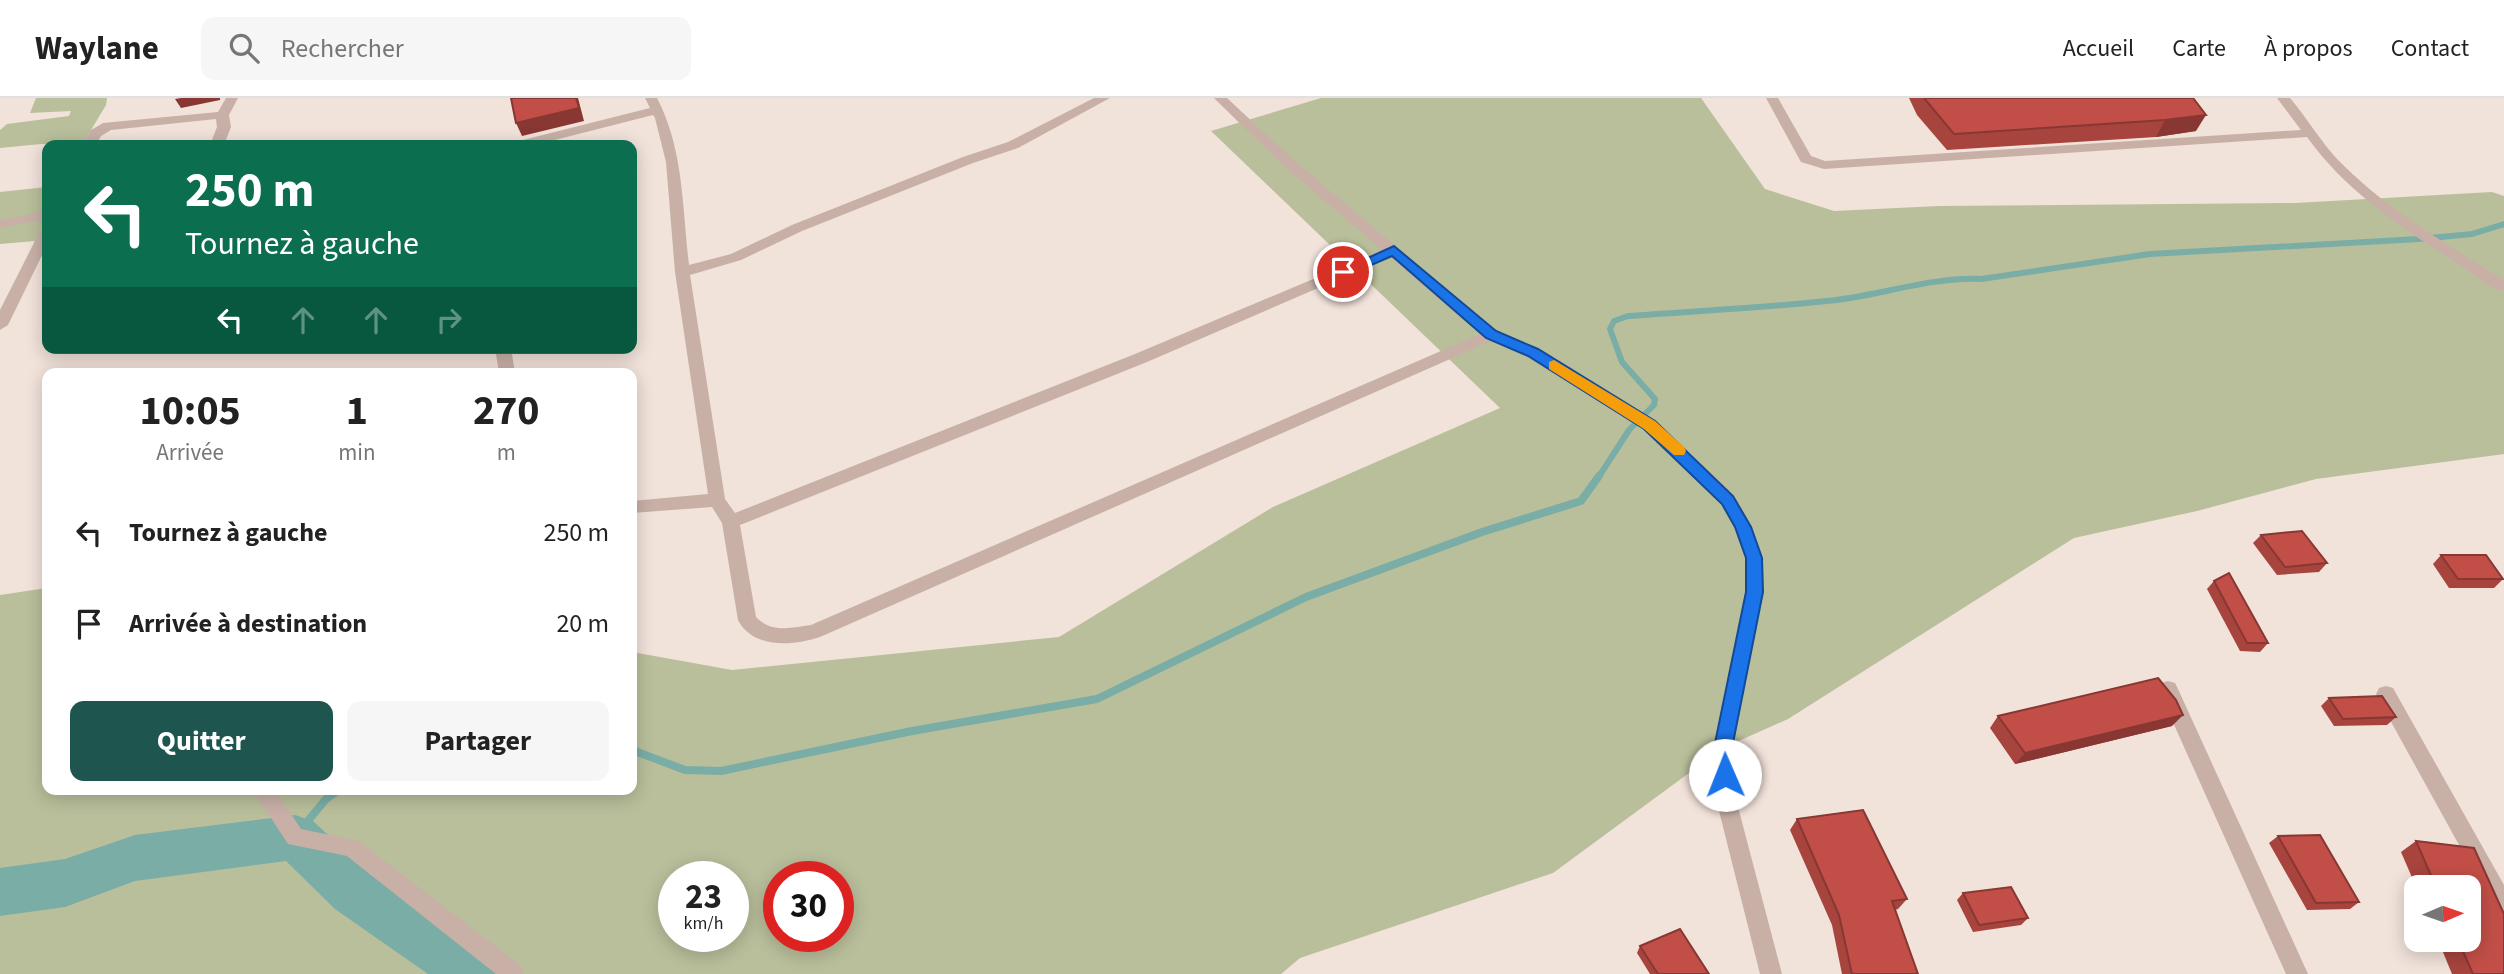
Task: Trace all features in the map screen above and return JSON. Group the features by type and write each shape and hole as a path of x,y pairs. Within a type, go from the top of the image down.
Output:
{"street":[{"path":"219,140 224,131 222,115 232,98"},
{"path":"682,272 736,257 809,223 1013,145 1104,98"},
{"path":"1220,98 1283,158 1491,335 1533,353 1650,425 1728,500 1743,527 1754,558 1754,592 1723,748 1727,803 1771,974"},
{"path":"1772,98 1805,159 1824,165 2311,133"},
{"path":"2283,98 2333,161 2405,222 2504,287"},
{"path":"536,140 654,104 666,125 674,171 682,272 717,500 731,522 747,620 755,631 778,637 813,632 1491,335"},
{"path":"92,140 96,133 108,127 222,115"},
{"path":"0,224 42,216"},
{"path":"0,325 42,241"},
{"path":"731,522 1128,363 1394,250"},
{"path":"637,507 717,500"},
{"path":"2168,689 2297,974"},
{"path":"2386,694 2504,905"},
{"path":"266,795 295,837 352,848 513,974"}],"green space":[{"path":"36,98 107,98 106,105 85,140 42,140 42,144 0,148 0,130 7,124 69,116 71,111 30,113"},
{"path":"1321,98 1701,98 1765,189 1834,211 1939,206 2295,203 2492,192 2504,196 2504,454 2316,479 2197,511 2074,538 1788,719 1723,748 1553,873 1300,958 1281,974 0,974 0,595 42,589 42,795 637,795 637,653 732,670 1059,637 1273,507 1500,408 1211,131"},
{"path":"42,188 42,240 0,244 0,192"}],"building":[{"path":"511,98 576,98 579,108 516,123"},
{"path":"1924,98 2193,98 2206,115 1954,134"},
{"path":"2302,531 2327,563 2285,567 2261,535"},
{"path":"2441,555 2486,555 2503,579 2458,579"},
{"path":"2229,573 2268,643 2247,643 2214,581"},
{"path":"2158,678 2176,700 2183,715 2025,753 1998,716"},
{"path":"2382,696 2396,717 2343,719 2329,698"},
{"path":"1863,810 1907,899 1892,901 1918,974 1852,974 1839,915 1797,819"},
{"path":"2320,835 2359,902 2316,903 2278,836"},
{"path":"2416,841 2474,848 2504,914 2504,974 2473,974 2463,952 2482,952 2482,875 2431,875"},
{"path":"2011,887 2028,918 1979,925 1963,893"},
{"path":"1680,929 1709,974 1658,974 1640,946"}],"waterway":[{"path":"1598,478 1629,430 1654,405 1655,399 1622,362 1610,329 1614,321 1628,316 1846,299 1942,281 1981,279 2150,254 2419,239 2472,234 2504,224"},
{"path":"637,752 685,770 721,771 912,731 1097,699 1306,597 1482,532 1581,501 1599,476"},
{"path":"297,834 332,795"},
{"path":"0,892 65,883 135,858 295,837 353,892 473,974"}],"slow traffic":[{"path":"1554,365 1650,425 1679,451"}],"route":[{"path":"1343,272 1394,250 1491,335 1533,353 1650,425 1728,500 1743,527 1754,558 1754,592 1723,748 1725,775"}]}
